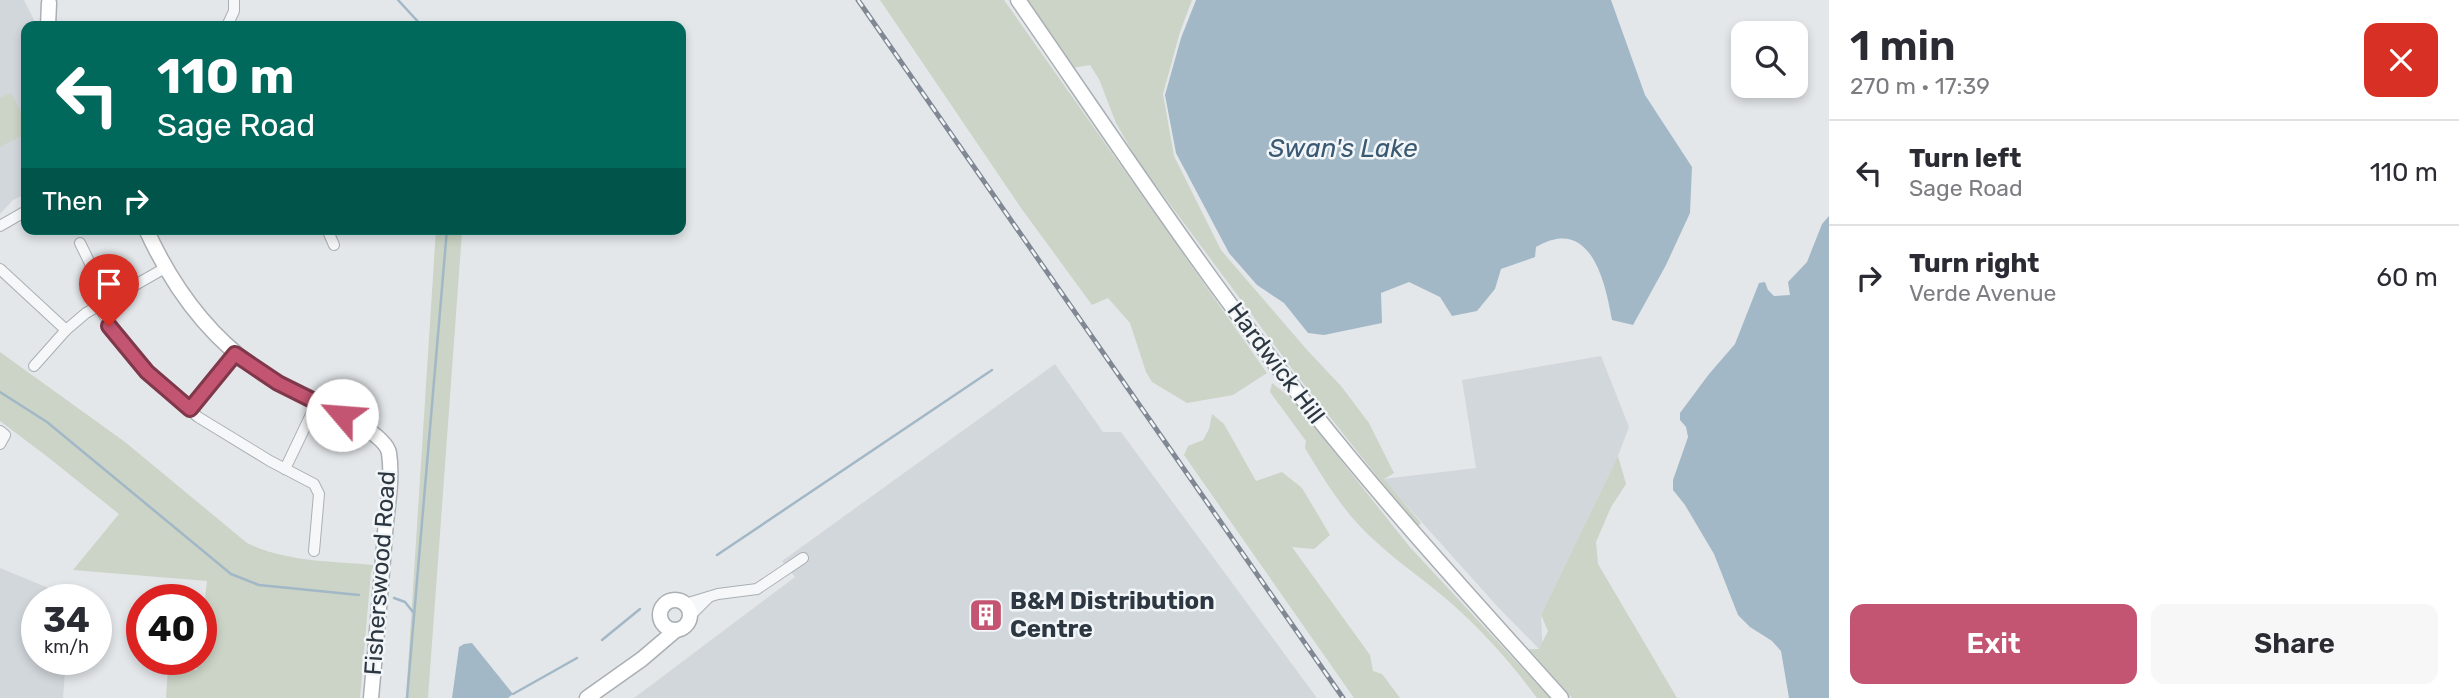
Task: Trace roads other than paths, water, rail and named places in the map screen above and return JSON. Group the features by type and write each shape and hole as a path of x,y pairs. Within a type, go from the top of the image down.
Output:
{"main road":[{"name":"Hardwick Hill","path":"1018,0 1217,286 1280,370 1365,476 1561,698"},
{"path":"48,1 48,21"},
{"name":"Fisherswood Road","path":"149,235 170,278 209,329 235,354 278,383 377,433 389,451 389,492 371,698"},
{"path":"587,698 642,659 676,630 685,626 687,611 676,600 667,603 661,610 652,648"},
{"path":"660,620 676,630"}],"street":[{"path":"229,21 234,11 234,0"},
{"path":"0,226 21,214"},
{"path":"330,235 334,245"},
{"path":"80,243 108,300"},
{"path":"0,268 66,330"},
{"path":"34,366 66,330 98,306 164,268"},
{"path":"98,306 126,348 147,372 209,425 308,480 317,488 319,494 314,551"},
{"path":"190,409 235,354"},
{"path":"285,469 317,402"},
{"path":"0,431 5,435 0,444"},
{"path":"687,611 708,597 757,589 803,558"}],"water":[{"name":"Swan's Lake","path":"1196,0 1611,0 1645,95 1692,167 1690,213 1666,265 1633,325 1612,320 1599,271 1592,256 1582,245 1570,239 1554,239 1536,247 1535,257 1501,269 1495,289 1477,311 1452,316 1440,297 1409,282 1381,293 1382,323 1324,335 1308,333 1284,303 1257,285 1229,253 1176,153 1165,95 1181,38"},
{"path":"1829,216 1829,698 1789,698 1781,651 1738,615 1714,554 1673,490 1673,480 1688,437 1686,427 1680,420 1680,413 1735,344 1759,283 1765,282 1774,296 1790,295 1788,282 1807,262 1822,224"},
{"path":"472,643 513,694 508,698 452,698 459,647"}],"waterway":[{"path":"398,0 417,21"},
{"path":"407,698 446,235"},
{"path":"717,555 992,370"},
{"path":"0,392 47,422 231,574 259,585 359,595"},
{"path":"394,598 405,602 413,612"},
{"path":"602,640 640,609"},
{"path":"513,694 577,658"}],"railway":[{"path":"858,0 1343,698"}],"place":[{"name":"B&M Distribution Centre","path":"986,615"}]}
